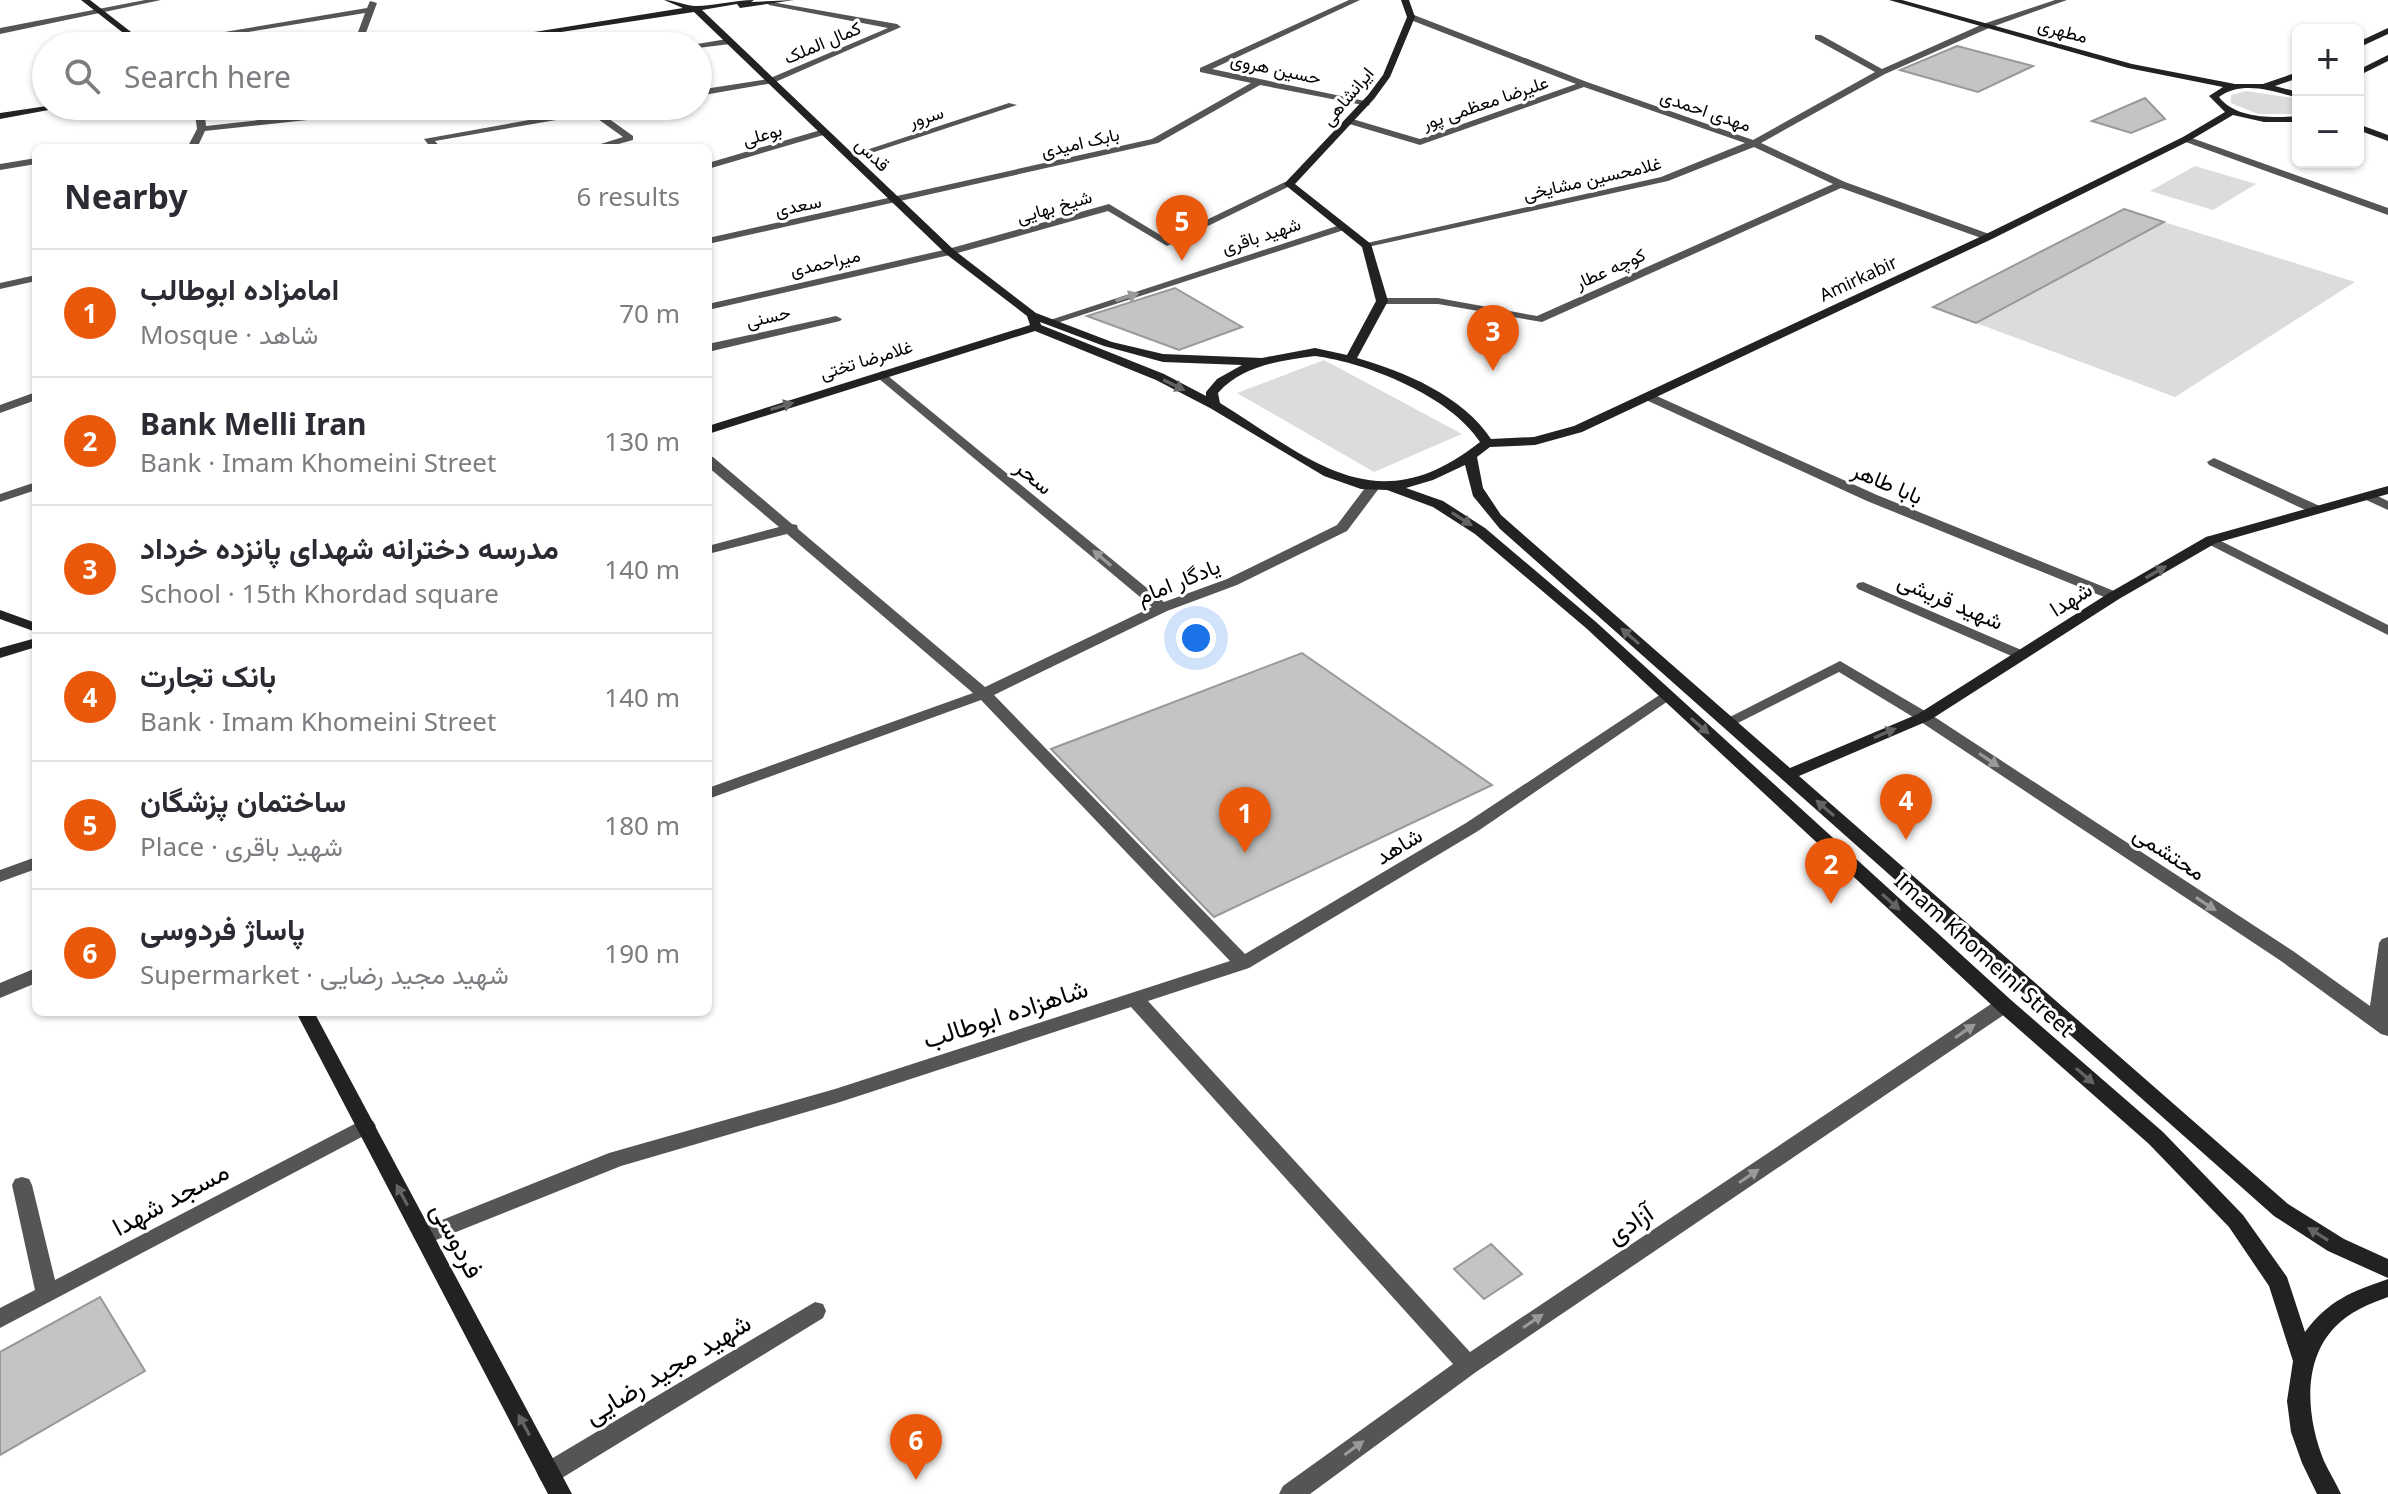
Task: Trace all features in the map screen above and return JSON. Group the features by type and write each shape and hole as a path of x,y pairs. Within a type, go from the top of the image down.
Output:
{"main road":[{"path":"85,0 127,32"},
{"path":"668,0 722,6 790,0"},
{"path":"722,6 750,0"},
{"path":"1405,0 1411,17"},
{"name":"مطهری","path":"1893,0 2131,66 2238,87 2262,87"},
{"path":"535,32 697,5"},
{"name":"قدس","path":"697,5 727,42 950,252 1034,321 1160,377 1345,480 1382,487"},
{"name":"ایرانشاهی","path":"1289,184 1365,104 1387,75 1411,17"},
{"path":"2364,42 2388,31"},
{"path":"2364,70 2388,58"},
{"name":"مطهری","path":"2131,66 2233,111 2264,118 2292,120"},
{"path":"2262,87 2292,77"},
{"path":"2216,101 2214,96 2218,91 2238,87"},
{"path":"2262,87 2292,94"},
{"path":"0,116 32,111"},
{"name":"Amirkabir","path":"1487,443 1535,441 1578,429 1650,397 1988,237 2186,139 2233,111"},
{"path":"2364,129 2388,139"},
{"path":"2364,135 2388,139"},
{"path":"1289,184 1367,246 1382,301 1351,358"},
{"name":"قدس","path":"1034,321 1053,321 1108,344 1163,358 1264,362"},
{"name":"غلامرضا تختی","path":"712,429 882,375 1034,321"},
{"path":"1214,405 1212,392 1219,382 1264,362 1315,352 1351,358 1453,408 1475,423 1487,443 1471,457 1419,481 1382,487"},
{"name":"Imam Khomeini Street","path":"1471,457 1472,484 1484,505 1728,722 2281,1210 2336,1245 2388,1269"},
{"name":"Imam Khomeini Street","path":"1382,487 1438,504 1480,531 1591,625 2004,1005 2156,1138 2236,1221 2279,1283 2302,1357"},
{"name":"شهدا","path":"1788,775 1924,717 2114,596 2211,540 2388,490"},
{"path":"0,614 32,626"},
{"path":"0,653 32,643"},
{"name":"فردوسی","path":"307,1016 560,1494"},
{"path":"2329,1494 2313,1467 2297,1408 2302,1357 2326,1319 2364,1294 2388,1288"}],"street":[{"path":"0,31 97,9 157,0"},
{"path":"362,32 374,0"},
{"name":"حسین هروی","path":"1356,0 1203,70 1365,104"},
{"name":"غلامحسین مشایخی","path":"1367,246 1664,179 1754,143 1882,72 1986,26 2063,0"},
{"name":"کمال الملک","path":"769,3 897,27 770,81"},
{"path":"232,32 370,10"},
{"name":"مهدی احمدی","path":"1411,17 1584,84 1754,143 1841,184 1988,237"},
{"path":"1818,37 1882,72"},
{"path":"712,44 727,42"},
{"path":"712,91 770,81"},
{"name":"بابک امیدی","path":"895,200 1155,141 1260,81"},
{"name":"علیرضا معظمی پور","path":"1349,121 1420,142 1584,84"},
{"name":"سرور","path":"850,157 1012,105"},
{"path":"194,144 202,129 201,120"},
{"path":"202,129 283,120"},
{"path":"433,144 429,139 540,120"},
{"path":"605,120 630,138 608,144"},
{"name":"بوعلی","path":"712,165 824,132"},
{"path":"2186,139 2388,212"},
{"path":"0,167 32,162"},
{"name":"شیخ بهایی","path":"950,252 1109,207 1167,243 1289,184"},
{"name":"کوچه عطار","path":"1382,301 1438,301 1538,320 1841,184"},
{"name":"سعدی","path":"712,240 895,200"},
{"name":"شهید باقری","path":"1053,321 1343,227"},
{"name":"میراحمدی","path":"712,306 950,252"},
{"path":"0,286 32,279"},
{"name":"حسنی","path":"712,347 836,319"},
{"name":"سحر","path":"882,375 1162,608"},
{"path":"0,409 32,397"},
{"name":"بابا طاهر","path":"1650,397 1872,498 2114,596"},
{"path":"2214,462 2317,510"},
{"path":"712,463 984,694 1243,963"},
{"path":"0,498 32,487"},
{"name":"یادگار امام","path":"712,793 984,694 1162,608 1232,582 1342,528 1382,487"},
{"path":"2369,496 2388,506"},
{"path":"712,549 792,528"},
{"path":"2211,540 2388,631"},
{"name":"شهید قریشی","path":"1863,586 2021,655"},
{"name":"محتشمی","path":"1728,722 1840,666 1924,717 2287,956 2382,1024"},
{"name":"شاهد","path":"1137,1001 1243,963 1472,827 1666,697"},
{"path":"0,876 32,864"},
{"path":"2382,1024 2388,943"},
{"path":"0,991 32,977"},
{"path":"1137,1001 1468,1365"},
{"name":"شاهزاده ابوطالب","path":"424,1236 616,1159 837,1096 1137,1001"},
{"name":"آزادی","path":"1291,1494 1468,1365 2004,1005"},
{"name":"مسجد شهدا","path":"0,1319 366,1126"},
{"path":"22,1185 47,1294"},
{"name":"شهید مجید رضایی","path":"549,1473 815,1311"}],"shaded area":[{"path":"2246,91 2292,98 2292,114 2258,114 2231,103 2231,95"},
{"path":"2195,166 2256,184 2213,210 2150,191"},
{"path":"2164,222 2355,282 2175,397 1976,323"},
{"path":"1324,360 1462,434 1374,472 1237,393"}],"building":[{"path":"1957,46 2033,66 1978,92 1900,70"},
{"path":"2145,98 2165,119 2131,133 2092,121"},
{"path":"2124,209 2164,222 1976,323 1933,307"},
{"path":"1175,288 1242,327 1179,350 1087,316"},
{"path":"1302,653 1492,785 1214,917 1051,749"},
{"path":"1491,1244 1522,1274 1484,1299 1454,1269"},
{"path":"100,1297 145,1371 0,1455 0,1352"}],"place":[{"name":"ساختمان پزشگان","path":"1182,261"},
{"name":"مدرسه دخترانه شهدای پانزده خرداد","path":"1493,371"},
{"name":"بانک تجارت","path":"1906,840"},
{"name":"امامزاده ابوطالب","path":"1245,853"},
{"name":"Bank Melli Iran","path":"1831,904"},
{"name":"پاساژ فردوسی","path":"916,1480"}]}
